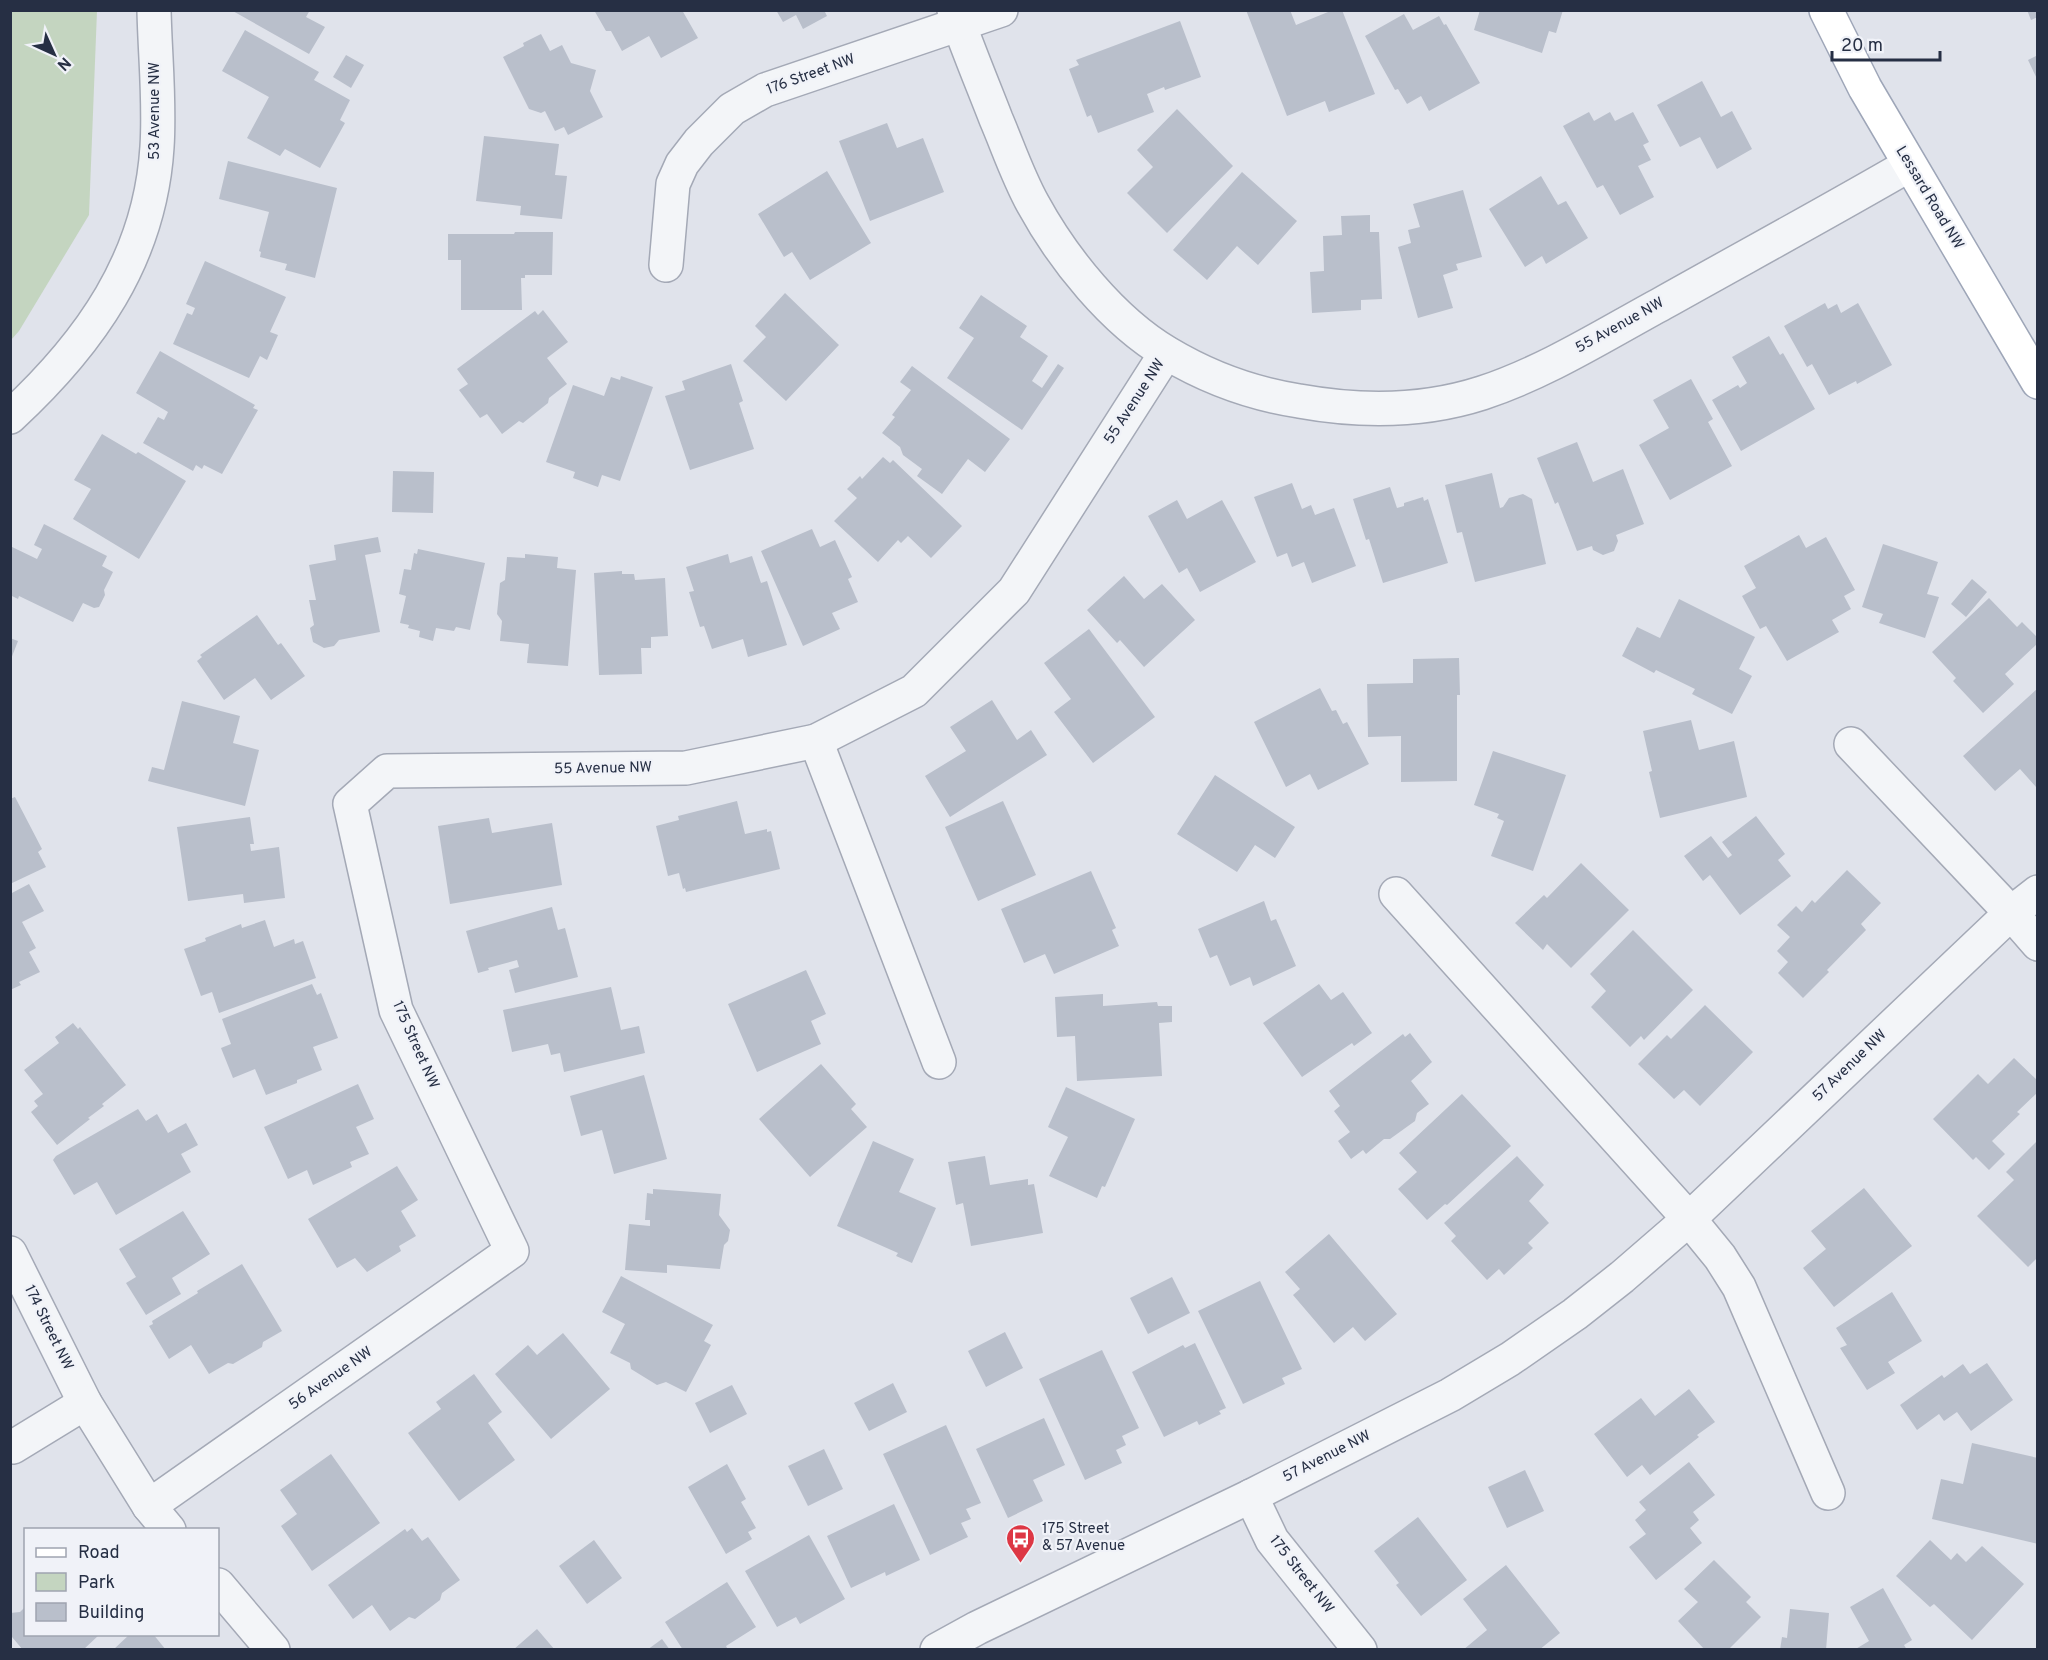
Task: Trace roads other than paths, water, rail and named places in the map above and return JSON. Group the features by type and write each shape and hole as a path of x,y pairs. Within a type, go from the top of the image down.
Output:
{"main road":[{"name":"Lessard Road NW","path":"1826,10 1865,88 2037,382"}],"street":[{"name":"53 Avenue NW","path":"10,417 41,388 75,350 102,313 124,275 143,228 152,189 157,149 158,110 154,10"},
{"name":"176 Street NW","path":"666,265 673,184 682,164 699,142 732,110 765,90 956,17 1001,10"},
{"path":"956,17 1031,202 1050,233 1080,273 1115,312 1166,353"},
{"name":"55 Avenue NW","path":"387,771 686,768 816,741 914,691 1014,591 1166,353 1235,385 1279,398 1328,406 1393,409 1436,404 1481,393 1546,367 1910,165"},
{"path":"816,741 939,1062"},
{"path":"1851,744 2012,913 2037,944"},
{"name":"175 Street NW","path":"387,771 350,804 396,1010 512,1251"},
{"name":"57 Avenue NW","path":"937,1650 977,1628 1251,1496 1450,1395 1510,1359 1575,1314 1689,1219 2012,913 2037,892"},
{"path":"1396,894 1689,1219 1720,1257 1739,1287 1828,1493"},
{"name":"56 Avenue NW","path":"159,1518 512,1251"},
{"name":"174 Street NW","path":"10,1253 85,1403 159,1518"},
{"path":"13,1447 85,1403"},
{"name":"175 Street NW","path":"1251,1496 1272,1540 1360,1650"},
{"path":"219,1586 273,1650"}],"place":[{"name":"175 Street & 57 Avenue","path":"1021,1564"}]}
